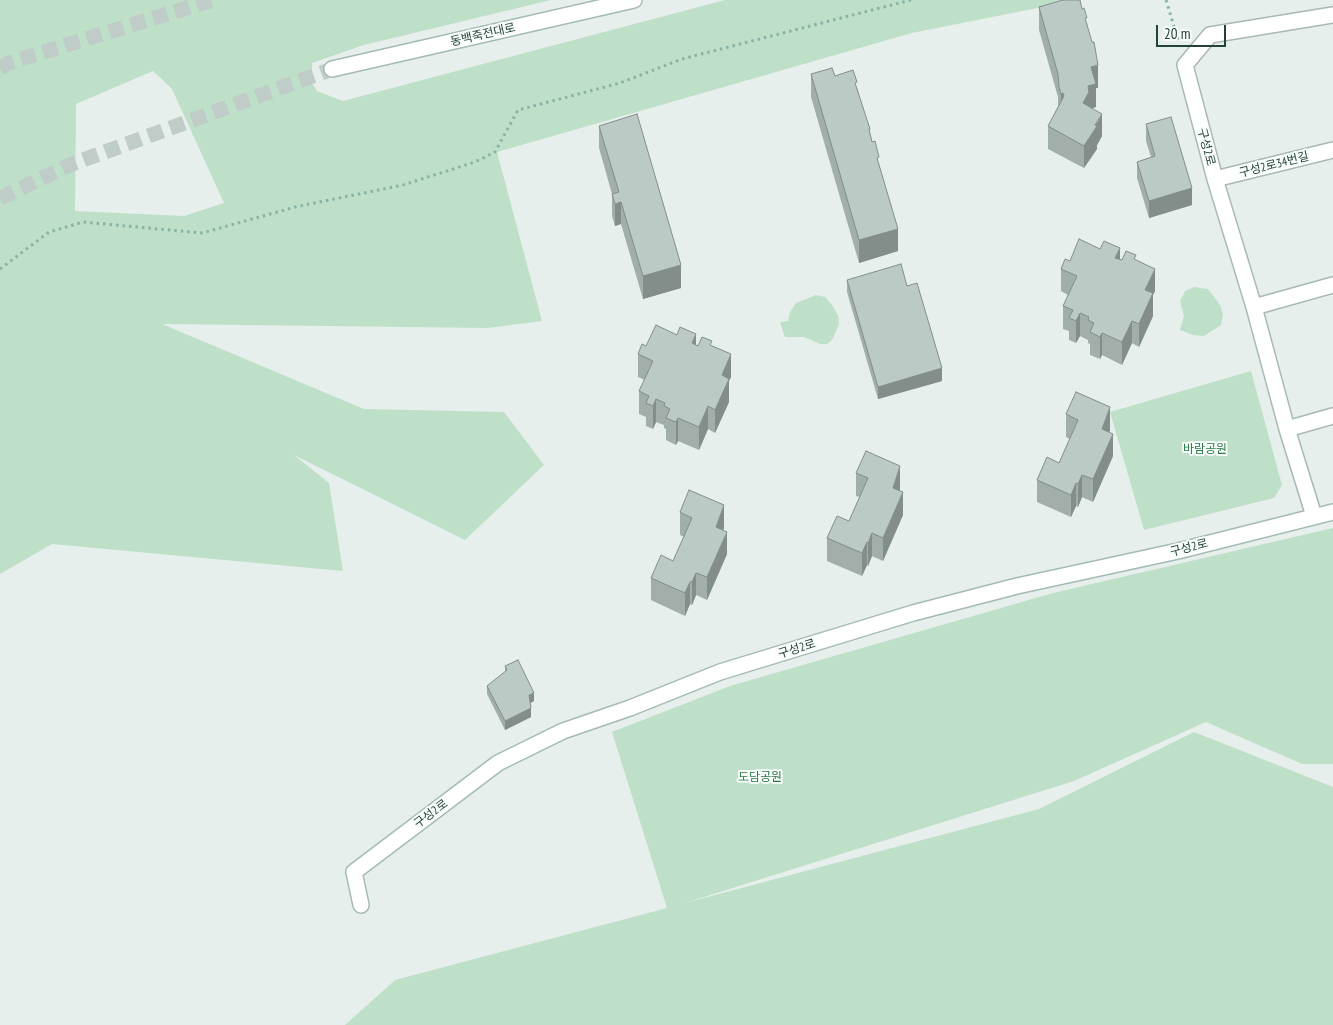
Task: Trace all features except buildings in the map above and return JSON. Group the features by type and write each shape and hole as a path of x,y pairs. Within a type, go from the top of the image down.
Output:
{"street":[{"name":"동백죽전대로","path":"332,69 634,0"},
{"path":"1185,65 1210,35 1333,15"},
{"name":"구성2로","path":"1185,65 1215,179 1314,516"},
{"name":"구성2로34번길","path":"1215,179 1333,150"},
{"path":"1254,307 1333,285"},
{"path":"1287,428 1333,416"},
{"name":"구성2로","path":"361,905 354,872 498,763 563,730 630,708 720,672 913,613 1018,586 1178,551 1333,512"}],"path":[{"path":"0,269 48,232 83,222 202,233 295,207 403,185 474,162 495,152 518,110 620,83 682,59 911,0"},
{"path":"1166,0 1185,65"}],"green space":[{"path":"0,0 551,0 364,45 312,63 312,83 317,91 343,101 725,0 1078,0 912,33 497,152 542,321 488,328 162,324 364,409 504,412 544,465 465,540 294,455 329,483 343,571 52,544 0,574","holes":["153,71 172,89 224,203 184,216 75,211 76,104"]},
{"path":"1194,287 1208,289 1220,305 1223,314 1221,325 1204,336 1193,335 1180,330 1184,316 1180,301 1185,291"},
{"path":"816,295 825,297 838,315 839,324 832,340 827,344 820,344 804,337 785,337 780,322 788,321 790,312 796,303"},
{"name":"바람공원","path":"1251,371 1282,485 1274,498 1144,530 1110,412"},
{"name":"도담공원","path":"1333,528 1333,764 1302,764 1206,722 1074,781 685,903 1039,809 1194,732 1333,787 1333,1025 345,1025 395,980 667,908 612,732 730,686 1053,593"}],"tunnel":[{"path":"0,68 11,62 213,0"},
{"path":"0,198 72,164 332,69"}]}
